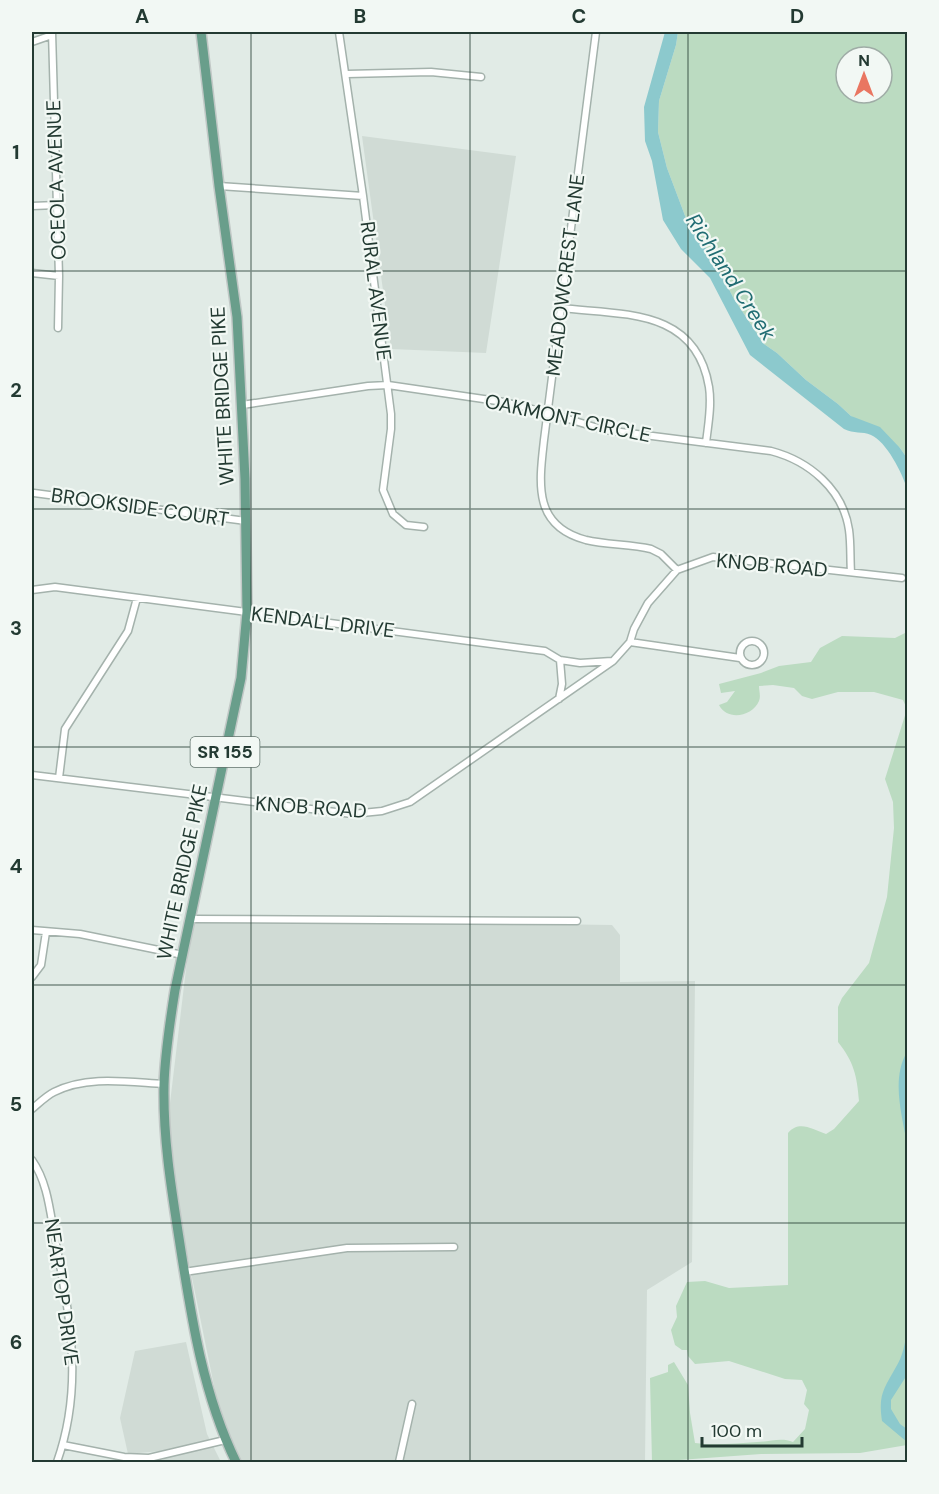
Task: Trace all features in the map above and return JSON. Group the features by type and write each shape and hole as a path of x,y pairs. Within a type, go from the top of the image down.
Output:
{"main road":[{"name":"WHITE BRIDGE PIKE","path":"201,32 237,316 246,521 247,612 241,678 167,1042 164,1084 165,1145 184,1272 205,1381 225,1440 236,1462"}],"street":[{"name":"RURAL AVENUE","path":"339,32 347,74 388,385 391,429 383,490 393,514 406,525 424,527"},
{"name":"MEADOWCREST LANE","path":"596,32 540,474 540,492 544,508 559,528 586,540 651,549 661,554 677,570"},
{"path":"32,42 52,33"},
{"name":"OCEOLA AVENUE","path":"52,33 59,276 58,328"},
{"path":"347,74 430,72 481,77"},
{"path":"219,186 363,196"},
{"path":"32,206 57,205"},
{"path":"32,273 59,276"},
{"path":"561,308 638,316 664,323 688,341 702,363 709,387 710,404 706,443"},
{"name":"OAKMONT CIRCLE","path":"242,405 388,385 504,402 605,430 771,451 790,456 813,469 839,501 849,529 851,572"},
{"name":"BROOKSIDE COURT","path":"34,493 246,521"},
{"name":"KNOB ROAD","path":"32,775 352,814 382,811 410,802 559,700 613,660 630,642 634,629 648,603 677,570 713,557 902,578"},
{"name":"KENDALL DRIVE","path":"32,590 55,587 545,651 560,660 580,663 613,660"},
{"path":"59,778 65,729 128,631 137,597"},
{"path":"630,642 740,658"},
{"path":"559,700 562,684 560,660"},
{"path":"192,919 577,921"},
{"path":"32,930 80,934 183,956"},
{"path":"32,977 41,965 46,932"},
{"path":"32,1109 52,1093 74,1084 108,1081 164,1084"},
{"name":"NEARTOP DRIVE","path":"32,1160 46,1191 71,1328 74,1377 71,1406 57,1462"},
{"path":"184,1272 346,1248 454,1247"},
{"path":"399,1462 412,1404"},
{"path":"63,1445 124,1457 149,1458 225,1440"}],"shaded area":[{"path":"362,136 516,156 486,353 391,349"},
{"path":"192,919 612,925 620,935 620,982 695,981 692,1262 647,1290 645,1462 238,1462 225,1440 165,1145"},
{"path":"186,1342 207,1434 221,1462 164,1462 161,1451 128,1454 120,1418 135,1351"}],"green space":[{"path":"678,32 907,32 907,458 900,448 851,416 764,344 734,299 713,258 687,221 667,168 658,132 659,101"},
{"path":"907,632 907,709 903,700 874,692 838,692 812,699 802,696 794,688 773,685 759,686 759,701 751,711 745,714 733,715 719,705 727,702 735,691 721,693 719,684 779,666 811,662 820,648 842,636 895,638"},
{"path":"907,709 907,1445 860,1453 761,1454 652,1462 650,1378 668,1372 668,1365 674,1362 688,1385 695,1443 726,1444 780,1440 793,1442 805,1429 809,1410 804,1404 807,1390 802,1380 785,1379 729,1361 695,1364 688,1356 687,1350 682,1350 675,1345 671,1330 677,1317 676,1306 687,1282 705,1281 729,1288 788,1285 788,1133 801,1126 826,1134 834,1129 859,1101 854,1070 838,1042 838,1007 842,998 869,963 887,897 894,828 893,802 885,779"}],"water":[{"path":"665,32 678,32 659,101 658,132 667,168 687,221 713,258 734,299 764,344 851,416 880,427 900,448 907,458 907,489 893,459 877,438 844,429 750,355 710,278 681,249 663,220 652,161 645,141 644,107"},
{"path":"907,1052 907,1144 899,1085 902,1063"},
{"path":"907,1331 907,1375 891,1400 891,1409 900,1424 907,1429 907,1442 882,1421 881,1404 885,1387 902,1354"}],"water label":[{"name":"Richland Creek","path":"731,277"}]}
